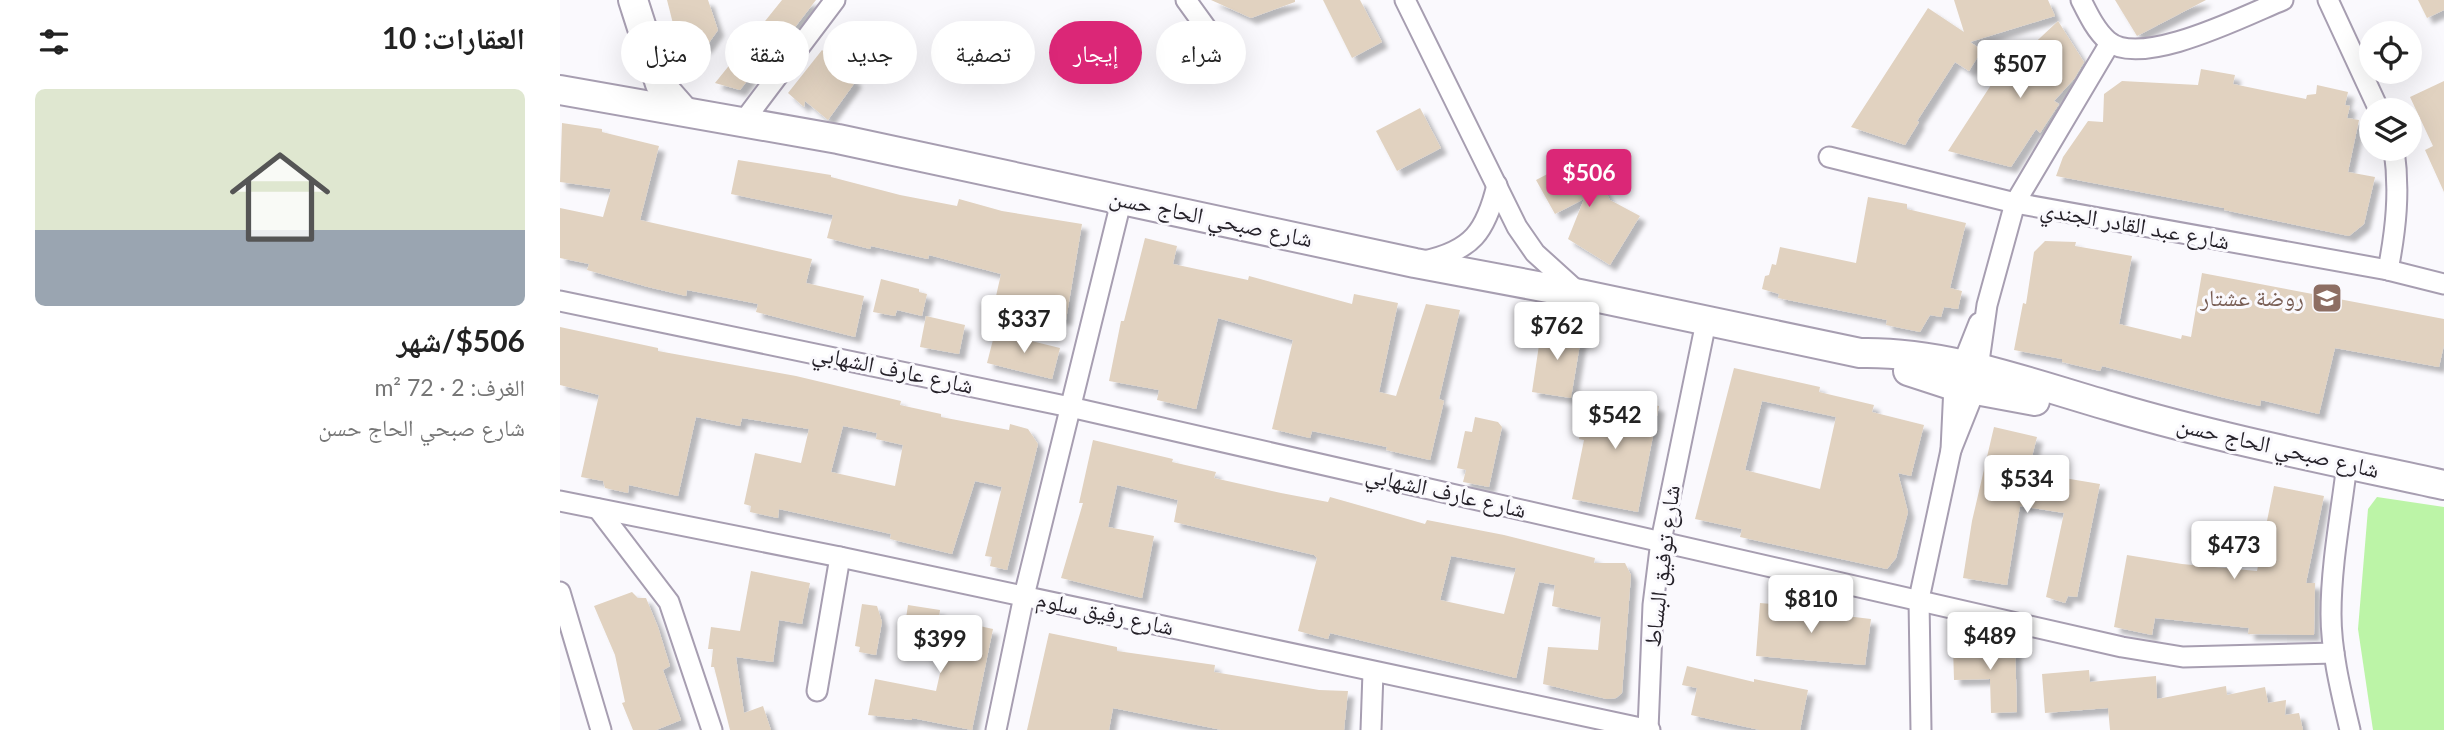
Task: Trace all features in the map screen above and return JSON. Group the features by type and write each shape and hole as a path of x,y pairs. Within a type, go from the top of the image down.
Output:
{"street":[{"path":"633,0 660,84 682,109"},
{"path":"743,122 835,0"},
{"path":"1186,0 1201,21"},
{"path":"1405,0 1530,247 1580,294"},
{"path":"2081,0 2110,43 2133,51 2157,49 2283,0"},
{"path":"2328,0 2373,98"},
{"path":"1921,730 1919,599 1967,378 2015,203 2110,43"},
{"name":"شارع صبحي الحاج حسن","path":"560,90 682,109 1122,198 1415,263 1580,294 1860,353 1885,353 1967,378 2112,407 2444,485"},
{"name":"شارع عبد القادر الجندي","path":"1829,157 2015,203 2388,270 2444,284"},
{"path":"2388,270 2398,199 2395,161"},
{"path":"1415,263 1449,254 1470,242 1485,223 1497,185"},
{"path":"996,730 1024,596 1122,198"},
{"name":"شارع عارف الشهابي","path":"560,301 1070,407 1919,599 2122,648 2183,657 2334,653"},
{"name":"شارع توفيق البساط","path":"1648,730 1653,605 1661,541 1706,322"},
{"path":"2347,464 2333,568 2331,615 2334,653 2350,730"},
{"name":"شارع رفيق سلوم","path":"560,501 840,557 1648,730"},
{"path":"598,509 669,602 712,730"},
{"path":"817,691 840,557"},
{"path":"560,592 601,730"},
{"path":"1371,730 1373,672"}],"green space":[{"path":"2377,497 2444,507 2444,730 2373,730 2358,629 2368,509"}],"building":[{"path":"667,0 708,0 718,30 711,40 711,21 672,21"},
{"path":"782,0 816,0 800,21 765,21"},
{"path":"1211,0 1295,0 1295,2 1251,18"},
{"path":"1323,0 1360,0 1382,42 1352,58"},
{"path":"1954,0 2048,0 2055,16 1970,42 1982,50 1969,71 1955,62 1917,121 1919,122 1905,145 1851,127 1928,8 1964,32"},
{"path":"2115,0 2206,0 2137,36"},
{"path":"2418,0 2444,0 2444,10 2427,18"},
{"path":"2058,21 2084,62 2074,79 2054,101 2059,104 2040,133 2036,129 2011,167 1948,151 2004,65 2008,68"},
{"path":"822,50 823,84 854,84 828,120 805,101 804,107 788,93 795,84 809,84 809,66"},
{"path":"2201,69 2235,75 2233,84 2306,99 2307,95 2316,94 2317,85 2348,92 2345,105 2350,106 2347,118 2359,120 2348,172 2375,177 2364,224 2349,236 2224,208 2056,176 2063,157 2088,121 2103,122 2104,94 2122,81 2198,85"},
{"path":"725,71 725,84 745,84 740,90 715,83"},
{"path":"2444,81 2444,192 2425,150 2433,146 2422,123 2422,98 2410,97"},
{"path":"1420,108 1441,148 1397,171 1376,131"},
{"path":"562,123 602,129 602,132 659,146 640,220 812,259 806,283 864,296 855,337 756,312 758,304 687,290 686,296 587,270 589,264 560,258 560,208 603,217 611,189 560,182"},
{"path":"1586,154 1610,200 1640,216 1610,265 1568,239 1584,199 1555,214 1536,180"},
{"path":"738,160 831,175 900,195 957,206 959,199 1002,211 1082,224 1066,320 994,305 1001,274 929,255 928,259 827,238 833,215 731,194"},
{"path":"1868,197 1907,204 1907,209 1966,223 1950,288 1962,291 1958,309 1944,307 1941,317 1930,315 1920,332 1886,325 1887,320 1778,298 1779,294 1762,289 1772,264 1776,265 1780,247 1856,263"},
{"path":"1145,238 1177,246 1173,264 1248,280 1249,276 1352,304 1354,294 1398,303 1379,392 1396,396 1426,304 1460,310 1439,399 1444,401 1430,460 1386,450 1387,447 1312,431 1310,438 1272,429 1293,340 1218,318 1196,409 1157,400 1159,390 1109,381 1121,321 1124,321"},
{"path":"2045,241 2076,242 2075,246 2132,256 2119,324 2181,339 2182,335 2191,337 2202,273 2444,319 2444,345 2439,367 2335,348 2319,414 2261,400 2260,406 2102,366 2100,371 2062,362 2062,359 2014,350 2023,303 2026,304 2034,252"},
{"path":"881,279 919,289 919,292 927,294 922,316 897,310 895,316 873,312"},
{"path":"926,316 965,325 959,354 920,347"},
{"path":"1542,325 1582,332 1571,398 1532,392"},
{"path":"560,327 658,348 658,351 796,376 901,401 900,405 941,414 941,417 1009,430 1010,424 1028,429 1038,444 1007,570 990,566 992,557 985,556 1002,487 975,481 952,554 890,539 891,534 779,509 778,518 750,512 751,506 744,504 755,453 801,463 809,429 742,418 740,426 696,417 678,496 629,485 628,493 605,488 603,481 581,477 599,395 560,385","holes":["843,426 877,433 876,439 903,445 895,486 831,472"]},
{"path":"995,332 1060,348 1052,379 987,363"},
{"path":"1734,368 1820,387 1819,392 1874,405 1872,412 1924,425 1911,476 1898,473 1908,512 1896,558 1887,569 1740,537 1742,529 1695,519","holes":["1762,401 1836,417 1820,489 1745,470"]},
{"path":"1590,391 1659,406 1638,512 1572,499 1584,440 1579,439"},
{"path":"1475,417 1498,422 1502,427 1489,487 1463,482 1466,470 1457,468 1465,431 1472,432"},
{"path":"1994,427 2037,437 2028,472 2100,484 2077,597 2068,596 2065,603 2046,597 2064,513 2020,506 2007,585 1963,578 1972,521"},
{"path":"1093,440 1216,472 1214,478 1328,502 1330,497 1425,524 1427,520 1504,535 1595,558 1594,563 1625,563 1631,575 1622,693 1616,698 1607,699 1543,684 1548,647 1598,650 1601,617 1552,606 1555,585 1539,582 1516,678 1330,633 1328,639 1298,631 1317,558 1314,555 1174,522 1178,500 1117,485 1108,527 1154,536 1142,598 1061,578 1083,503 1079,503","holes":["1451,556 1516,568 1504,614 1440,600"]},
{"path":"2274,486 2324,496 2306,583 2315,583 2314,635 2248,634 2249,628 2155,618 2152,635 2114,627 2127,555 2182,564 2257,571"},
{"path":"751,571 810,583 802,624 779,620 773,662 736,657 744,713 763,706 771,730 730,730 714,667 711,667 713,649 708,649 711,627 740,631"},
{"path":"632,592 638,598 646,598 658,627 670,666 663,670 681,720 656,730 633,730 622,703 625,702 615,655 594,606"},
{"path":"1760,603 1822,608 1821,613 1871,619 1865,665 1756,656"},
{"path":"862,604 877,606 882,622 876,655 859,652 860,647 855,646"},
{"path":"908,605 940,610 939,617 993,629 972,730 912,718 868,715 875,679 936,691 948,638 904,631"},
{"path":"1049,633 1117,647 1117,651 1215,665 1214,672 1319,690 1348,691 1344,730 1222,730 1113,708 1109,730 1027,730"},
{"path":"2015,645 2017,712 1991,713 1990,679 1954,680 1953,647"},
{"path":"1687,666 1754,682 1754,679 1808,690 1800,730 1760,730 1691,715 1697,688 1682,685"},
{"path":"2089,670 2090,682 2156,676 2157,699 2226,686 2227,695 2265,687 2268,703 2286,700 2285,715 2299,713 2303,730 2110,730 2108,708 2045,713 2042,674"}],"place":[{"name":"روضة عشتار","path":"2327,298"}]}
